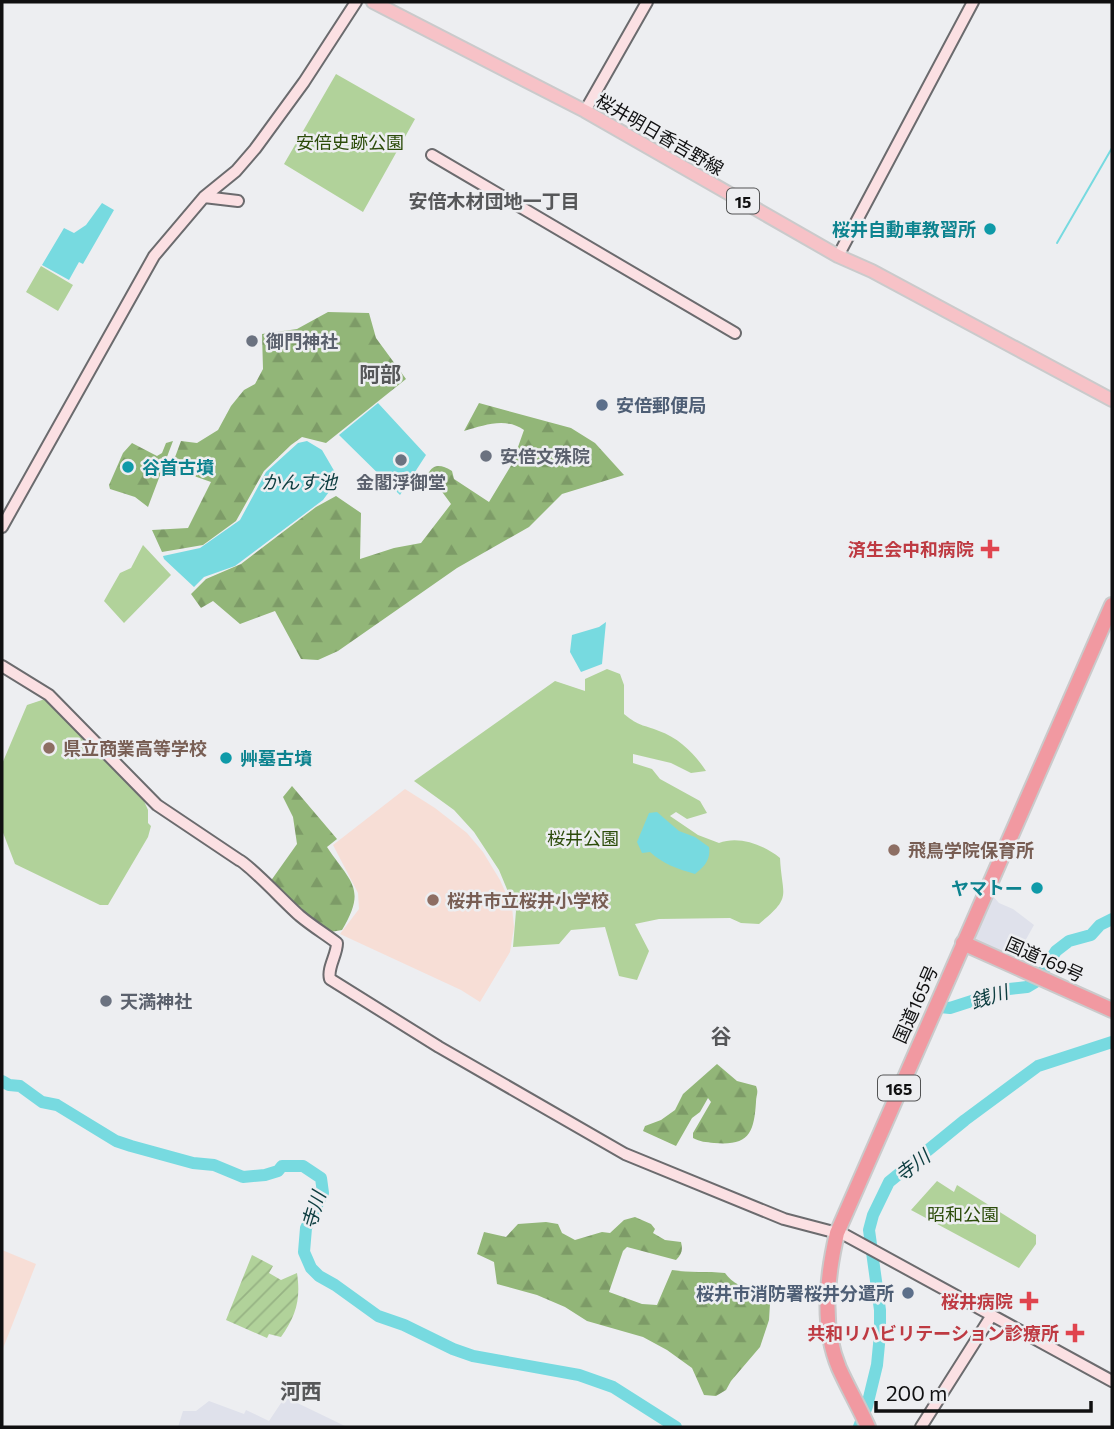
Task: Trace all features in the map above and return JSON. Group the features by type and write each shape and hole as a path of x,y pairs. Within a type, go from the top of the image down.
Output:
{"highway":[{"name":"国道165号","path":"869,1427 839,1368 828,1321 828,1281 837,1233 1112,605"},
{"name":"国道169号","path":"962,943 1112,1010"}],"main road":[{"name":"桜井明日香吉野線","path":"373,2 585,111 838,256 872,271 1112,400"}],"street":[{"path":"2,527 154,256 204,197 236,171 255,149 304,82 356,2"},
{"path":"585,111 645,5 632,2"},
{"path":"838,256 973,2"},
{"path":"432,155 735,333"},
{"path":"204,197 238,201"},
{"path":"2,666 49,695 157,805 246,863 302,918 337,943 337,952 329,972 330,979 625,1154 784,1219 837,1233 865,1246 1112,1381"},
{"path":"921,1427 992,1315"}],"shaded area":[{"name":"桜井市立桜井小学校","path":"405,789 467,833 483,852 512,907 514,927 510,952 480,1002 461,990 340,934 359,909 358,893 333,845"},
{"path":"992,895 999,903 1013,909 1034,925 1015,959 971,940"},
{"path":"2,1250 36,1264 2,1351"},
{"path":"285,1397 347,1427 178,1427 183,1411 196,1411 209,1401 244,1414 246,1410 269,1421"}],"green space":[{"name":"安倍史跡公園","path":"336,74 415,119 363,212 284,164"},
{"path":"41,266 73,285 58,311 26,292"},
{"path":"328,312 369,313 376,338 406,379 326,443 302,437 291,445 264,471 236,521 203,545 162,552 152,530 188,528 211,482 171,468 181,441 197,443 218,430 231,406 244,390 255,384 263,369 262,334 297,329"},
{"path":"479,403 571,428 595,443 624,475 562,494 529,527 457,568 338,651 318,660 301,659 275,611 240,624 213,601 201,608 191,594 206,579 241,564 316,507 336,496 361,513 360,559 421,543 451,504 440,489 430,486 426,479 430,470 436,466 452,471 454,479 489,502 512,464 524,430 502,423 464,431"},
{"path":"173,441 148,507 135,497 110,489 109,485 123,453 132,443 157,456 162,453 166,443"},
{"path":"143,545 171,575 124,623 104,601 120,573 131,568"},
{"name":"桜井公園","path":"607,669 620,674 624,685 624,714 680,742 706,771 691,773 671,763 633,754 633,763 652,769 660,779 700,801 707,813 687,819 676,812 670,816 698,835 719,843 743,841 774,853 780,858 783,889 777,908 759,924 741,923 730,918 659,919 635,924 649,951 637,980 619,976 605,927 571,930 559,944 513,947 516,911 499,870 474,832 454,810 414,781 555,681 585,691 585,679"},
{"name":"県立商業高等学校","path":"45,699 144,801 148,810 148,823 151,826 148,837 108,905 100,905 15,864 2,830 2,764 27,705"},
{"path":"292,786 337,839 327,847 349,878 355,895 350,916 342,930 325,933 270,882 297,844 293,817 283,797"},
{"path":"717,1064 737,1081 756,1086 754,1122 742,1140 714,1143 693,1138 693,1133 711,1102 708,1098 700,1112 692,1118 676,1146 643,1131 645,1126 661,1120 675,1110 683,1094"},
{"name":"昭和公園","path":"937,1181 954,1192 957,1185 1036,1235 1036,1244 1019,1268 911,1210"},
{"path":"635,1217 651,1224 655,1229 653,1233 665,1240 681,1242 680,1256 676,1260 627,1247 623,1251 609,1292 642,1304 657,1305 672,1270 718,1272 725,1273 743,1287 756,1289 770,1304 769,1320 760,1347 726,1390 716,1396 704,1395 692,1368 643,1337 587,1321 565,1307 537,1295 497,1284 494,1262 477,1254 484,1232 506,1237 518,1224 558,1224 562,1233 575,1240 602,1232 610,1233 624,1220"},
{"path":"252,1255 273,1266 269,1273 281,1280 297,1273 296,1307 281,1337 269,1334 267,1338 226,1320"}],"water":[{"path":"102,203 114,210 83,264 79,262 69,280 42,265 64,228 74,233 86,225"},
{"path":"378,403 426,455 400,495 339,435"},
{"name":"かんす池","path":"307,441 322,450 336,474 334,485 323,500 235,566 204,577 194,587 164,559 163,556 200,548 240,520 266,472 298,443"},
{"path":"606,622 602,664 581,672 570,652 572,635 599,627"},
{"path":"657,812 679,831 695,837 709,847 706,863 695,874 671,866 650,852 642,853 637,842 649,813"}],"waterway":[{"path":"1057,243 1112,148"},
{"name":"銭川","path":"1044,970 1056,951 1069,941 1091,935 1100,925 1112,919"},
{"name":"銭川","path":"940,1007 950,1008 1009,989 1027,987 1037,981"},
{"name":"寺川","path":"859,1427 877,1365 880,1334 880,1310 869,1230 889,1182 965,1120 1038,1066 1112,1042"},
{"name":"寺川","path":"2,1081 20,1086 42,1102 57,1105 116,1141 131,1146 193,1163 214,1165 243,1177 265,1175 278,1171 282,1166 303,1166 321,1178 323,1193 306,1228 304,1252 311,1268 319,1276 378,1316 404,1325 453,1349 473,1356 579,1375 613,1387 676,1427"}],"place":[{"name":"桜井自動車教習所","path":"990,229"},
{"name":"御門神社","path":"252,341"},
{"name":"安倍郵便局","path":"602,405"},
{"name":"安倍文殊院","path":"486,456"},
{"name":"金閣浮御堂","path":"401,460"},
{"name":"谷首古墳","path":"128,467"},
{"name":"済生会中和病院","path":"990,549"},
{"name":"県立商業高等学校","path":"49,748"},
{"name":"艸墓古墳","path":"226,758"},
{"name":"飛鳥学院保育所","path":"894,850"},
{"name":"ヤマトー","path":"1037,888"},
{"name":"桜井市立桜井小学校","path":"433,900"},
{"name":"天満神社","path":"106,1001"},
{"name":"桜井市消防署桜井分遣所","path":"908,1293"},
{"name":"桜井病院","path":"1029,1301"},
{"name":"共和リハビリテーション診療所","path":"1075,1333"}],"district":[{"name":"安倍木材団地一丁目","path":"494,200"},
{"name":"阿部","path":"380,373"},
{"name":"谷","path":"721,1035"},
{"name":"河西","path":"301,1390"}]}
